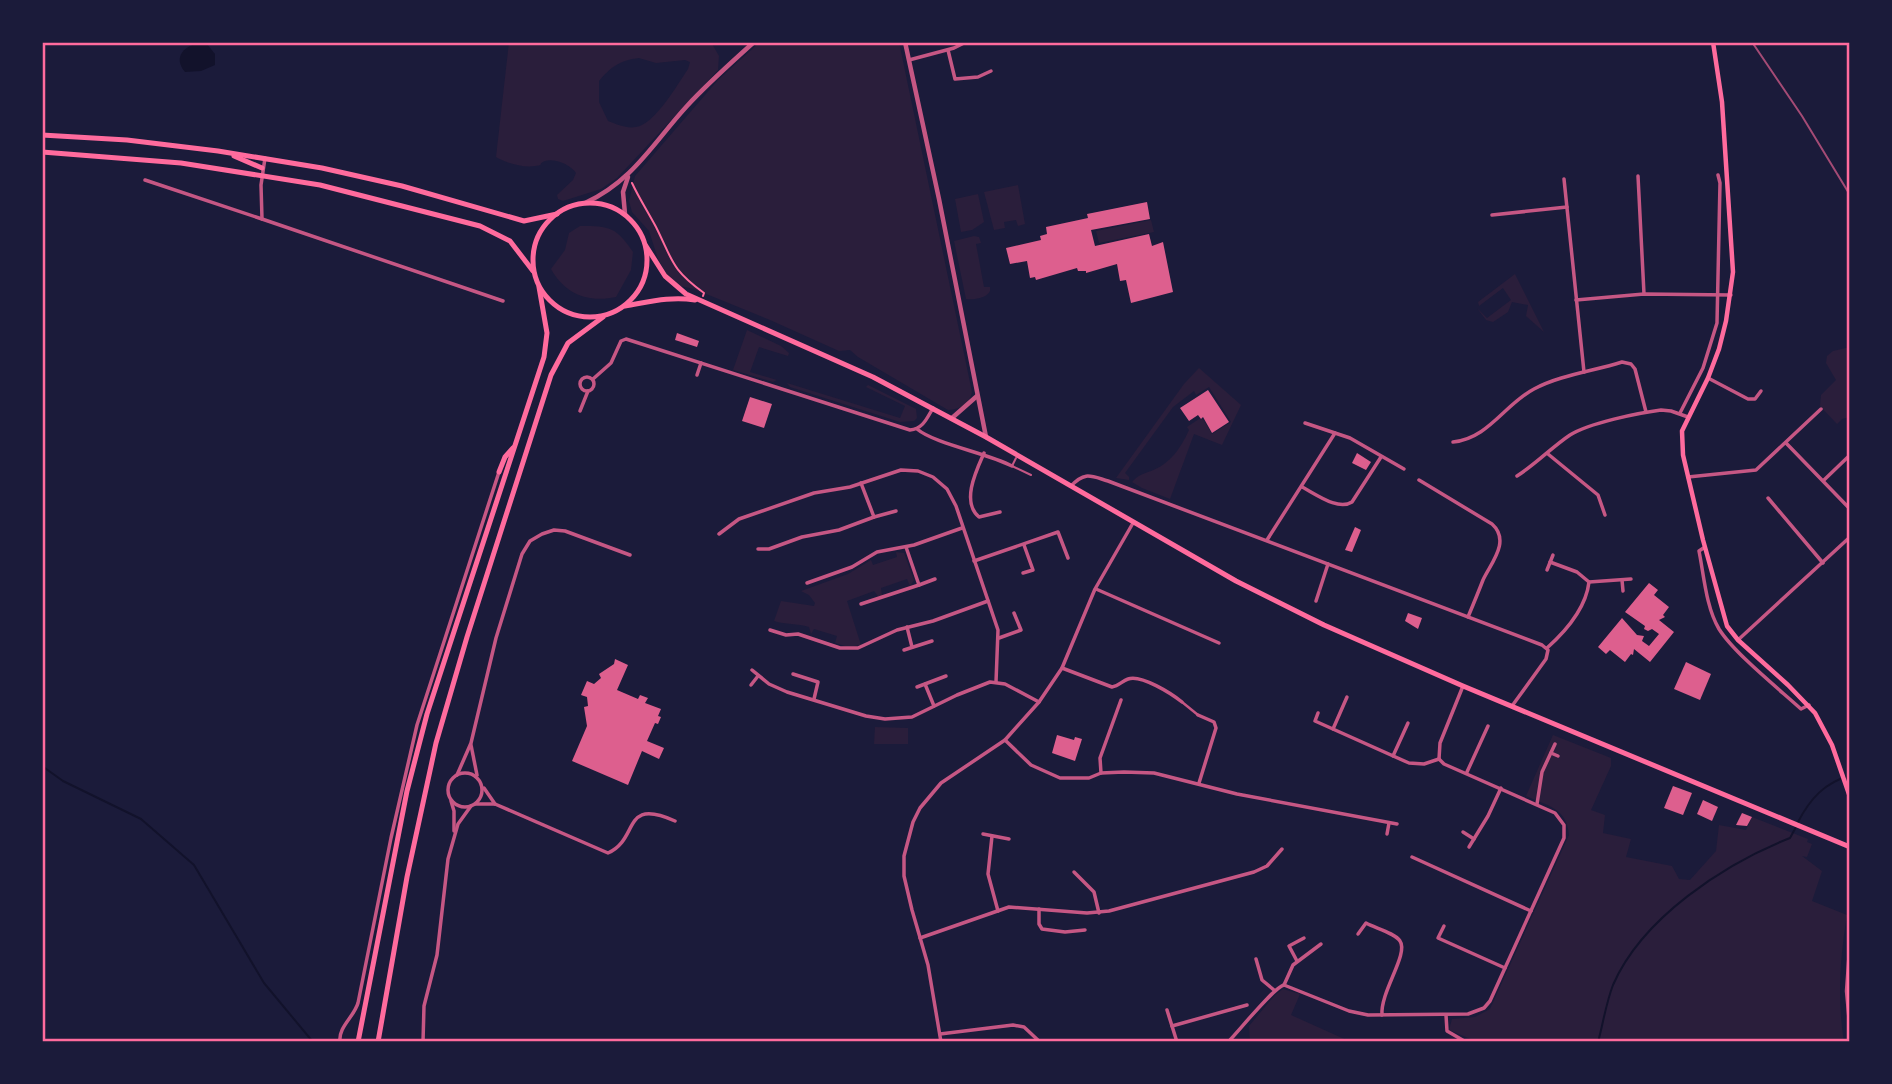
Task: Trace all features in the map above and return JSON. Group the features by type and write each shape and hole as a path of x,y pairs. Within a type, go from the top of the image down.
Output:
{"main road":[{"path":"1713,42 1722,102 1733,272 1731,295 1718,349 1708,378 1682,431 1682,444 1705,547 1727,626 1738,640 1809,705 1822,724 1850,797"},
{"path":"42,135 127,140 265,158 402,186 524,221 556,214 585,203 606,205 625,214 640,232 659,270 673,285 873,377 933,408 986,436 1133,523 1278,602 1463,686 1850,847"},
{"path":"218,151 262,171"},
{"path":"42,152 262,171 480,226 510,241 533,271 539,287 547,333 544,357 427,714 407,790 358,1042"},
{"path":"533,271 533,254 537,239 545,225 556,214"},
{"path":"625,306 637,294 645,279 648,263 646,246"},
{"path":"539,287 547,299 566,312 588,318 603,317"},
{"path":"377,1040 424,794 475,610 551,375 568,344 603,317 625,306 678,297 702,299"},
{"path":"499,472 505,457 516,445"}],"street":[{"path":"585,203 605,193 628,176 686,106 754,42"},
{"path":"905,42 986,436"},
{"path":"909,60 948,50 966,42"},
{"path":"948,50 955,79 978,77 991,71"},
{"path":"262,219 262,171 265,158"},
{"path":"1680,413 1703,368 1717,323 1718,175"},
{"path":"625,214 622,192 628,176"},
{"path":"1638,176 1644,294"},
{"path":"1564,179 1584,373"},
{"path":"145,180 503,300"},
{"path":"1493,215 1567,207"},
{"path":"1576,300 1644,294 1731,295"},
{"path":"593,379 611,363 622,341 635,342 911,430 924,424 933,408"},
{"path":"1453,442 1478,435 1535,388 1622,362 1631,364 1637,372 1646,412"},
{"path":"697,375 701,363"},
{"path":"588,391 581,388 580,381 586,377 593,379"},
{"path":"1708,378 1747,399 1755,399 1761,391"},
{"path":"580,411 588,391 594,388 593,379"},
{"path":"952,418 978,396"},
{"path":"1517,476 1580,430 1646,412 1666,410 1688,417"},
{"path":"1688,477 1756,470 1821,410"},
{"path":"1305,423 1350,438 1404,469"},
{"path":"917,429 927,436 984,453 1012,466"},
{"path":"1268,540 1335,433"},
{"path":"1786,443 1850,509"},
{"path":"984,453 969,502 973,512 979,516 1000,512"},
{"path":"1548,454 1598,495 1605,515"},
{"path":"1824,480 1850,455"},
{"path":"1302,487 1347,506 1381,457"},
{"path":"719,534 739,519 814,493 861,483 901,470 929,474 949,493 988,601 999,638 996,682"},
{"path":"340,1042 341,1031 353,1016 358,1003 417,726 499,472"},
{"path":"1071,486 1079,477 1096,477 1268,540 1546,648"},
{"path":"1419,480 1492,524 1498,531 1498,553 1468,617"},
{"path":"861,483 874,517"},
{"path":"1768,498 1823,563"},
{"path":"758,549 769,549 802,537 839,530 896,511"},
{"path":"941,1042 929,965 906,889 903,866 914,822 920,808 941,783 1005,740 1039,702 1062,668 1096,589 1133,523"},
{"path":"807,583 852,566 877,552 906,547 963,528"},
{"path":"423,1042 424,1006 437,955 448,859 454,833 454,811 448,788 471,743 496,638 522,554 530,541 554,530 565,531 630,555"},
{"path":"974,561 1058,533 1068,558"},
{"path":"1738,640 1850,537"},
{"path":"1023,573 1033,569 1024,545"},
{"path":"906,547 919,585"},
{"path":"1705,547 1699,551 1710,603 1719,629 1731,645 1801,709 1809,705"},
{"path":"1547,570 1553,555"},
{"path":"1550,562 1577,572 1589,582 1631,579"},
{"path":"1317,601 1328,564"},
{"path":"862,604 935,579"},
{"path":"1622,580 1623,591"},
{"path":"1546,648 1564,632 1581,608 1589,582"},
{"path":"1096,589 1219,643"},
{"path":"770,630 786,635 798,634 849,649 863,648 892,632 933,621 988,601"},
{"path":"999,638 1021,631 1014,613"},
{"path":"1719,629 1727,626"},
{"path":"906,627 912,647"},
{"path":"783,644 786,635"},
{"path":"904,650 932,641"},
{"path":"1512,706 1546,659 1546,648"},
{"path":"1062,668 1112,687 1135,678 1166,690 1198,715 1214,722 1216,728 1199,783"},
{"path":"752,670 779,688 866,716 890,719 912,717 982,684 996,682 1011,686 1039,702"},
{"path":"793,674 818,682 814,699"},
{"path":"751,685 759,676"},
{"path":"917,687 946,676"},
{"path":"925,684 934,706"},
{"path":"1284,985 1354,1013 1382,1015 1468,1014 1484,1008 1492,998 1565,832 1558,815 1444,764 1439,759 1440,743 1463,686"},
{"path":"1333,729 1347,697"},
{"path":"1101,774 1100,758 1121,700"},
{"path":"1318,713 1315,721 1393,757 1415,765 1439,759"},
{"path":"1393,757 1408,723"},
{"path":"1467,773 1488,726"},
{"path":"1005,740 1031,765 1054,777 1079,779 1101,774 1154,773 1237,794 1397,824"},
{"path":"471,743 478,778 495,804"},
{"path":"1537,804 1542,772 1555,744"},
{"path":"1551,753 1558,756"},
{"path":"1842,772 1850,769"},
{"path":"457,775 468,773 478,778"},
{"path":"454,833 483,792 481,783"},
{"path":"1469,847 1501,788"},
{"path":"450,798 461,807 495,804 608,853 620,846 633,821 642,815 652,813 675,821"},
{"path":"1387,834 1389,823"},
{"path":"1463,832 1474,839"},
{"path":"983,835 1009,839"},
{"path":"992,836 988,877 998,911"},
{"path":"920,938 1013,907 1099,913 1254,872 1269,864 1282,849"},
{"path":"1412,857 1532,911"},
{"path":"1269,864 1274,869"},
{"path":"1074,872 1094,892 1099,913"},
{"path":"1040,909 1042,929 1065,932 1085,930"},
{"path":"1358,934 1366,923 1397,938 1402,946 1402,954 1382,1001 1382,1015"},
{"path":"1444,926 1438,938 1506,968"},
{"path":"1297,961 1289,946 1304,938"},
{"path":"1228,1042 1254,1016 1274,990 1284,985 1289,971 1297,961 1314,952 1321,944"},
{"path":"1850,949 1847,995 1850,1024"},
{"path":"1256,960 1262,980 1274,990"},
{"path":"1172,1026 1247,1005"},
{"path":"1167,1010 1177,1042"},
{"path":"1446,1015 1447,1031 1466,1042"},
{"path":"940,1034 1013,1025 1024,1027 1040,1042"}],"lane":[{"path":"1017,455 1012,466 1031,475"}],"path":[{"path":"628,176 673,265 704,293 702,299"}],"shaded area":[{"path":"509,42 711,42 719,56 718,70 617,178 601,189 563,201 558,199 557,195 573,180 576,173 570,167 549,160 538,166 520,166 496,157","holes":["639,58 656,63 685,60 690,62 665,103 643,125 629,127 608,121 599,102 599,81 612,68 626,60"]},
{"path":"760,42 899,42 972,392 969,400 957,409 948,410 850,350 839,351 770,320 694,289 680,286 666,273 658,259 649,231 632,212 629,201 635,176 718,80"},
{"path":"207,44 215,54 215,65 201,71 185,72 180,61 182,52 190,46"},
{"path":"1018,185 1025,224 1018,226 1016,220 1004,222 1005,228 994,230 984,192"},
{"path":"978,194 984,222 972,230 961,232 955,199"},
{"path":"1151,220 1154,232 1099,243 1096,231"},
{"path":"580,226 611,230 622,237 633,252 631,270 616,297 596,299 578,295 563,285 551,269 565,250 569,233"},
{"path":"979,237 981,243 976,244 984,287 990,287 990,291 980,298 966,299 954,241"},
{"path":"1515,274 1544,332 1526,316 1528,305 1512,302 1508,312 1493,322 1486,320 1477,308 1487,318 1511,300 1503,288 1479,306 1478,302"},
{"path":"747,330 781,346 789,353 788,356 759,347 750,372 777,380 773,382 733,370"},
{"path":"1850,347 1850,417 1837,424 1820,406 1821,395 1836,380 1826,363 1827,356 1833,351"},
{"path":"1199,368 1241,405 1222,445 1194,434 1170,499 1132,482 1169,460 1186,437 1189,430 1187,427 1199,419 1203,419 1212,434 1231,422 1209,387 1196,395 1194,391 1173,407 1125,473 1129,480 1116,478 1184,384"},
{"path":"787,383 900,418 905,406 866,387 868,385 916,409 917,418 914,421 900,422 790,387"},
{"path":"896,552 904,553 914,580 910,586 907,579 881,588 882,596 878,596 874,591 847,601 861,645 848,647 835,643 837,636 814,629 811,634 809,627 774,621 781,601 814,606 815,603 809,595 801,591 848,574 871,560 873,565 897,557"},
{"path":"875,727 908,728 908,744 874,744"},
{"path":"1553,735 1611,758 1611,766 1591,810 1605,815 1603,833 1631,839 1626,857 1672,866 1679,879 1690,880 1716,851 1719,825 1746,830 1752,817 1808,839 1807,842 1812,844 1807,857 1802,856 1822,871 1812,901 1847,915 1840,978 1844,1042 1478,1042 1449,1030 1452,1019 1475,1017 1490,1009 1569,835 1565,819 1560,813 1526,796"},
{"path":"1283,989 1300,994 1291,1015 1351,1042 1250,1042 1249,1026"}],"building":[{"path":"1147,202 1150,219 1091,230 1095,246 1149,234 1152,246 1163,242 1173,292 1131,303 1126,280 1120,281 1117,264 1086,273 1078,271 1077,268 1036,280 1035,277 1030,278 1027,261 1010,264 1006,248 1041,240 1040,236 1047,234 1046,227 1088,218 1087,214"},
{"path":"677,333 699,341 697,347 675,340"},
{"path":"1208,390 1229,422 1212,433 1203,417 1201,419 1198,415 1189,421 1180,408"},
{"path":"750,397 772,404 764,428 742,421"},
{"path":"1357,453 1371,462 1366,470 1352,463"},
{"path":"1355,527 1361,530 1352,552 1345,550"},
{"path":"1649,583 1658,590 1654,595 1669,607 1663,615 1665,617 1659,620 1674,632 1650,662 1634,649 1633,655 1625,662 1610,650 1606,654 1598,647 1622,618 1637,635 1644,636 1642,641 1649,646 1659,634 1652,629 1644,629 1645,626 1625,612"},
{"path":"1408,613 1422,618 1418,629 1405,621"},
{"path":"615,659 628,665 617,690 638,699 640,695 648,698 645,703 661,709 658,724 655,723 647,741 664,748 659,759 642,751 628,785 572,761 587,726 584,707 588,706 587,697 581,695 587,681 594,684 601,678 599,674 614,664"},
{"path":"1686,662 1711,674 1700,700 1674,689"},
{"path":"1057,735 1074,740 1075,737 1082,739 1075,761 1052,753"},
{"path":"1673,786 1692,793 1683,815 1664,808"},
{"path":"1703,800 1718,807 1712,821 1697,814"},
{"path":"1742,813 1752,817 1747,826 1736,825"}],"waterway":[{"path":"42,766 63,781 141,819 194,865 264,983 313,1042"},
{"path":"1798,822 1819,793 1833,782 1850,776"},
{"path":"1598,1042 1613,985 1626,961 1644,937 1688,896 1739,863 1790,838 1796,827"}],"railway":[{"path":"1752,42 1802,116 1850,195"}]}
